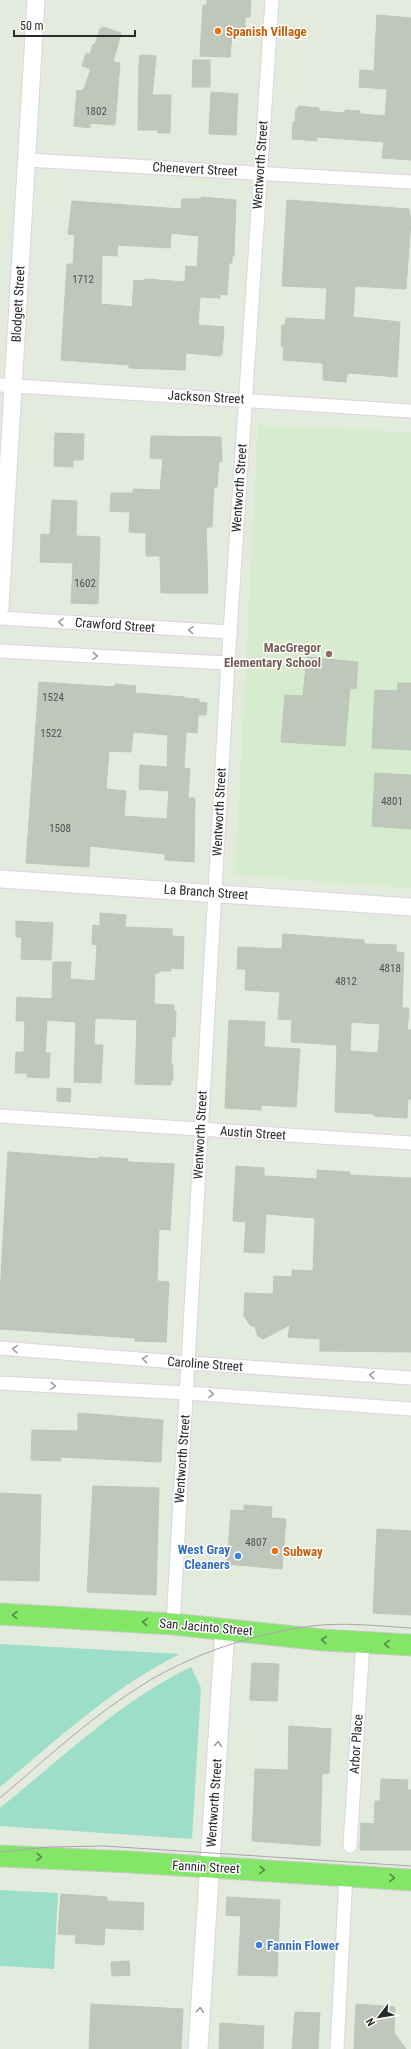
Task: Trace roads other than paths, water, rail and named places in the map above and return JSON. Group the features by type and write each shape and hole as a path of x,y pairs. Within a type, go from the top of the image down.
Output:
{"main road":[{"name":"San Jacinto Street","path":"0,1614 173,1624 323,1640 411,1645"},
{"name":"Wentworth Street","path":"198,2049 225,1629"},
{"name":"Fannin Street","path":"0,1856 209,1867 411,1880"}],"street":[{"name":"Blodgett Street","path":"0,607 7,385 26,160 36,0"},
{"name":"Wentworth Street","path":"173,1624 180,1476 189,1363 228,663 272,0"},
{"name":"Chenevert Street","path":"26,160 411,182"},
{"name":"Jackson Street","path":"7,385 411,411"},
{"name":"Crawford Street","path":"0,618 230,632"},
{"path":"0,651 228,663"},
{"name":"La Branch Street","path":"0,879 411,906"},
{"name":"Austin Street","path":"0,1116 411,1143"},
{"name":"Caroline Street","path":"0,1348 189,1363 411,1378"},
{"path":"0,1383 187,1393 411,1409"},
{"name":"Arbor Place","path":"350,1846 362,1642"},
{"path":"337,2049 346,1876"}],"tram line":[{"path":"0,1798 71,1737 108,1708 166,1671 206,1653 247,1639 290,1629 311,1626 348,1624 411,1628"},
{"path":"0,1852 50,1847 104,1846 411,1866"}],"place":[{"name":"Spanish Village","path":"218,31"},
{"name":"MacGregor Elementary School","path":"329,654"},
{"name":"Subway","path":"275,1551"},
{"name":"West Gray Cleaners","path":"238,1556"},
{"name":"Fannin Flower","path":"259,1945"}]}
